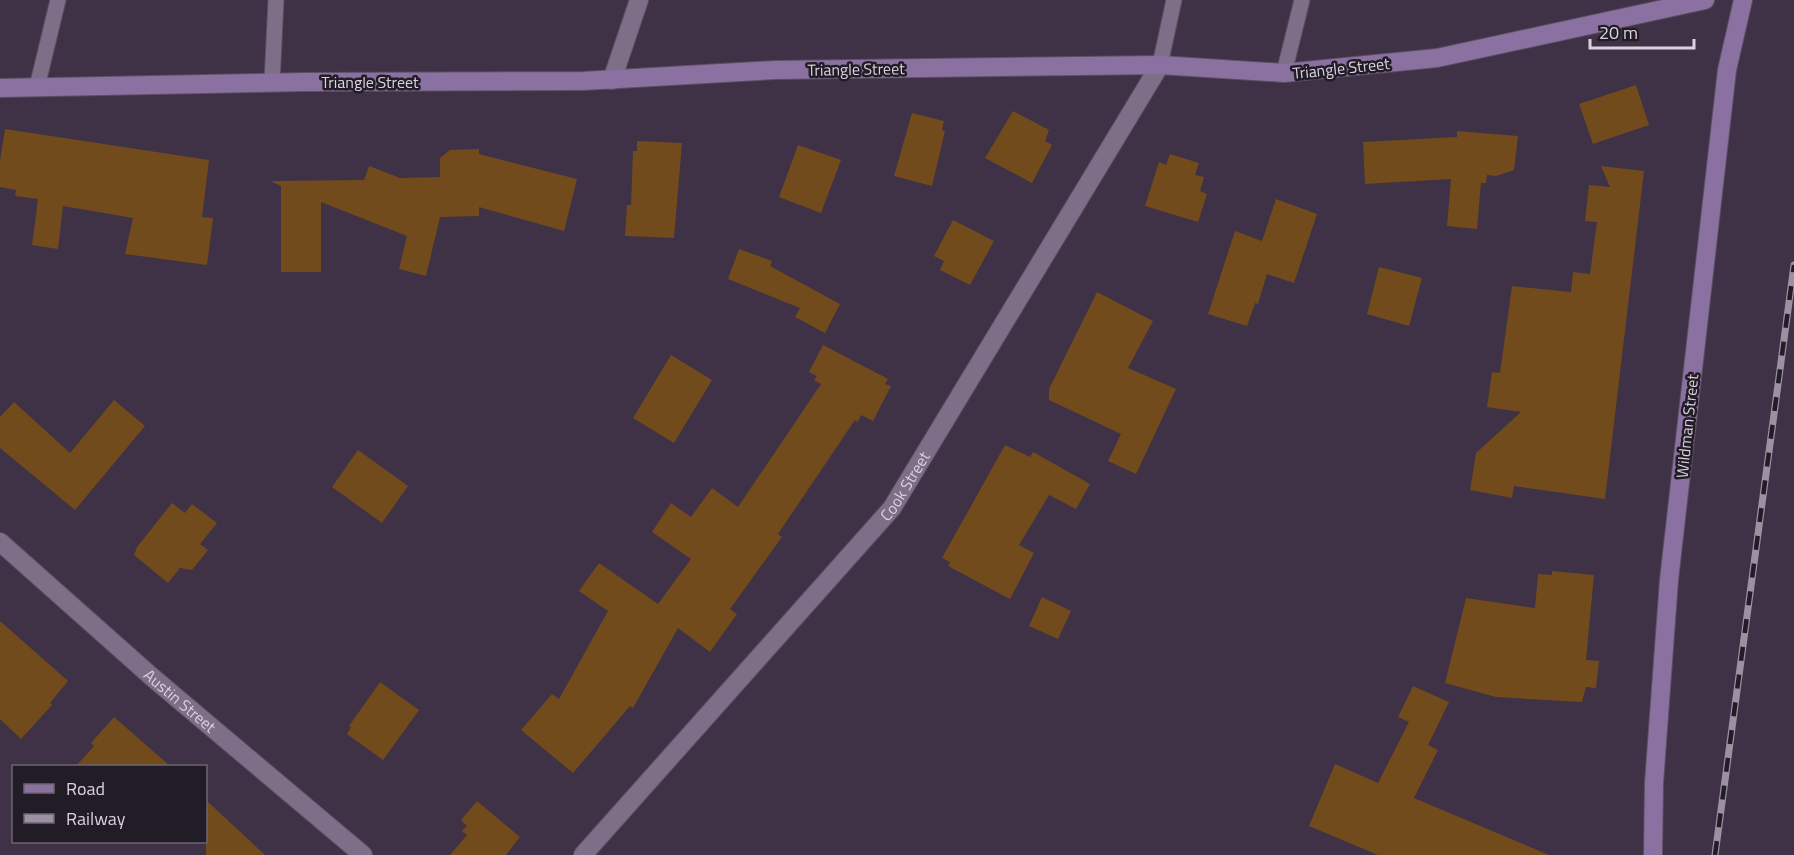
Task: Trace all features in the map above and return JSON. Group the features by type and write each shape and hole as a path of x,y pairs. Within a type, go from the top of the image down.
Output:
{"street":[{"path":"612,80 639,0"},
{"name":"Triangle Street","path":"0,88 272,82 612,80 775,70 1160,65 1284,74 1437,58 1705,0"},
{"name":"Wildman Street","path":"1653,855 1654,783 1671,568 1727,70 1743,0"},
{"name":"Cook Street","path":"583,855 892,508 1160,65"},
{"name":"Austin Street","path":"0,542 152,677 363,855"}],"lane":[{"path":"37,87 58,0"},
{"path":"272,82 276,0"},
{"path":"1160,65 1174,0"},
{"path":"1284,74 1302,0"}],"building":[{"path":"1636,85 1649,125 1593,144 1579,104"},
{"path":"1013,111 1049,130 1045,141 1052,145 1032,183 985,158"},
{"path":"912,113 944,121 942,130 945,131 932,186 894,176"},
{"path":"5,129 209,160 202,217 213,218 207,265 125,254 133,218 63,206 58,249 32,245 38,199 15,196 16,190 0,187 0,161"},
{"path":"1457,131 1518,136 1514,170 1496,176 1487,175 1486,183 1481,183 1477,229 1447,226 1451,179 1365,184 1363,142 1457,137"},
{"path":"637,141 682,143 674,238 625,236 627,205 631,205 633,151 637,151"},
{"path":"798,145 841,160 821,213 779,197"},
{"path":"479,149 479,154 577,179 564,231 479,207 479,216 440,217 426,276 399,269 407,236 321,202 321,272 281,272 281,186 270,181 364,180 369,166 400,178 440,177 440,158 450,150"},
{"path":"1170,154 1199,163 1195,175 1204,177 1200,191 1207,194 1198,222 1145,206 1159,162 1166,165"},
{"path":"1601,166 1644,171 1605,499 1514,486 1512,498 1470,490 1476,453 1521,412 1487,407 1492,372 1500,373 1512,286 1571,292 1573,272 1590,274 1597,222 1585,221 1589,185 1610,187"},
{"path":"1276,199 1317,214 1294,283 1267,274 1258,304 1255,303 1247,326 1208,314 1235,231 1262,241"},
{"path":"953,220 994,241 970,285 940,270 944,261 934,256"},
{"path":"739,249 772,261 770,266 840,304 825,333 795,317 800,308 728,279"},
{"path":"1379,267 1422,278 1409,326 1367,314"},
{"path":"1097,292 1153,321 1128,368 1176,389 1136,474 1108,461 1121,434 1049,400 1049,389"},
{"path":"823,345 888,379 885,384 891,386 873,421 861,415 858,422 855,420 778,534 782,537 730,609 737,614 710,652 678,628 633,708 630,706 573,773 521,730 552,694 559,699 608,611 579,591 599,563 658,604 691,559 652,532 671,503 691,517 712,488 738,507 821,384 814,380 817,376 809,372"},
{"path":"671,355 712,380 674,443 633,418"},
{"path":"114,400 145,426 75,510 0,448 0,417 14,402 70,453"},
{"path":"1005,445 1030,457 1033,452 1090,484 1076,509 1049,495 1019,545 1034,553 1010,599 948,566 950,562 942,558"},
{"path":"358,450 408,486 382,523 332,487"},
{"path":"172,503 185,513 192,504 217,523 200,544 208,550 192,570 180,568 168,583 134,555 137,547"},
{"path":"1552,571 1594,575 1586,660 1599,661 1596,688 1586,687 1582,702 1496,697 1445,683 1466,598 1535,608 1538,574 1552,575"},
{"path":"1042,597 1071,611 1058,639 1029,626"},
{"path":"0,621 68,681 50,703 52,705 21,739 0,719"},
{"path":"380,682 419,710 383,760 347,734 351,727 349,726"},
{"path":"1413,686 1449,702 1428,745 1438,750 1414,798 1549,855 1378,855 1309,826 1335,764 1378,783 1409,722 1398,717"},
{"path":"114,717 169,765 77,765 94,746 91,743"},
{"path":"207,801 265,855 206,855"},
{"path":"477,801 520,837 506,855 450,855 467,835 462,831 467,826 461,820"}],"railway":[{"path":"1715,855 1794,265"}]}
